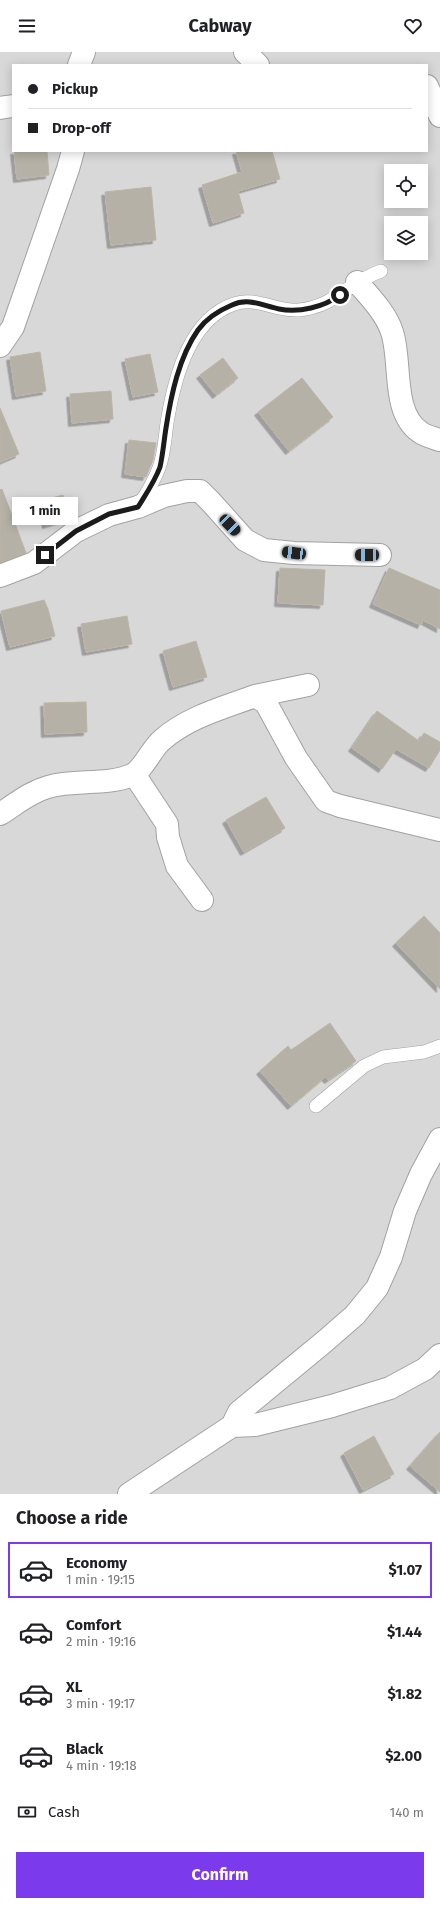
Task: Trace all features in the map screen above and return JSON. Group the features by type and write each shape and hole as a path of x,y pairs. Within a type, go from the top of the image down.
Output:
{"street":[{"path":"78,64 84,52"},
{"path":"245,52 257,64"},
{"path":"428,88 440,116"},
{"path":"0,108 12,106"},
{"path":"0,346 13,326 73,152"},
{"path":"357,282 381,312 392,330 398,354 402,406 411,423 421,433 440,440"},
{"path":"0,576 34,562 76,531 109,514 138,507 164,496 187,491 200,491 245,540 264,550 294,553 380,555"},
{"path":"0,814 25,797 48,787 74,783 119,780 134,774 161,740 183,724 255,696 308,685"},
{"path":"255,696 266,703 296,758 326,801 370,814 440,830"},
{"path":"134,774 167,824 168,837 177,866 202,900"},
{"path":"129,1494 232,1426 239,1412 350,1319 377,1288 391,1256 405,1211 421,1174 440,1139"},
{"path":"232,1426 255,1425 317,1410 390,1388 425,1369 440,1355"}],"lane":[{"path":"138,507 152,484 160,466 168,414 181,363 198,330 216,313 234,304 249,301 280,309 299,310 331,301 357,282 381,271"},
{"path":"316,1106 364,1066 383,1057 424,1052 440,1046"}],"shaded area":[{"path":"0,52 440,52 440,1494 0,1494"}],"building":[{"path":"14,152 47,152 49,175 17,179"},
{"path":"236,152 272,152 280,179 238,191 244,213 213,223 202,185 242,172"},
{"path":"151,187 156,240 111,245 105,192"},
{"path":"40,352 46,391 16,396 10,357"},
{"path":"150,354 158,392 133,397 125,359"},
{"path":"223,358 238,378 216,395 200,375"},
{"path":"302,378 333,417 289,451 258,412"},
{"path":"111,391 113,419 72,423 70,394"},
{"path":"0,408 19,454 0,462"},
{"path":"129,440 156,443 153,460 146,477 125,474"},
{"path":"2,489 26,553 0,563 0,490"},
{"path":"63,495 69,518 46,525 40,501"},
{"path":"280,568 325,570 323,605 278,603"},
{"path":"389,568 440,590 440,629 423,620 421,625 373,604"},
{"path":"44,600 55,636 10,647 1,611"},
{"path":"127,616 132,644 86,652 81,624"},
{"path":"196,641 207,677 173,687 163,651"},
{"path":"86,702 87,732 45,734 44,703"},
{"path":"377,711 419,741 424,733 440,742 440,750 429,768 396,749 382,769 352,748"},
{"path":"266,797 285,828 244,852 226,820"},
{"path":"424,916 440,933 440,989 396,943"},
{"path":"330,1023 356,1061 328,1080 325,1077 291,1106 260,1071 288,1046 291,1050"},
{"path":"440,1432 440,1492 410,1466"},
{"path":"374,1436 394,1474 363,1490 344,1453"}],"route":[{"path":"45,555 76,531 109,514 138,507 152,484 160,466 168,414 181,363 198,330 216,313 234,304 249,301 280,309 299,310 315,307 331,301 340,295"}]}
